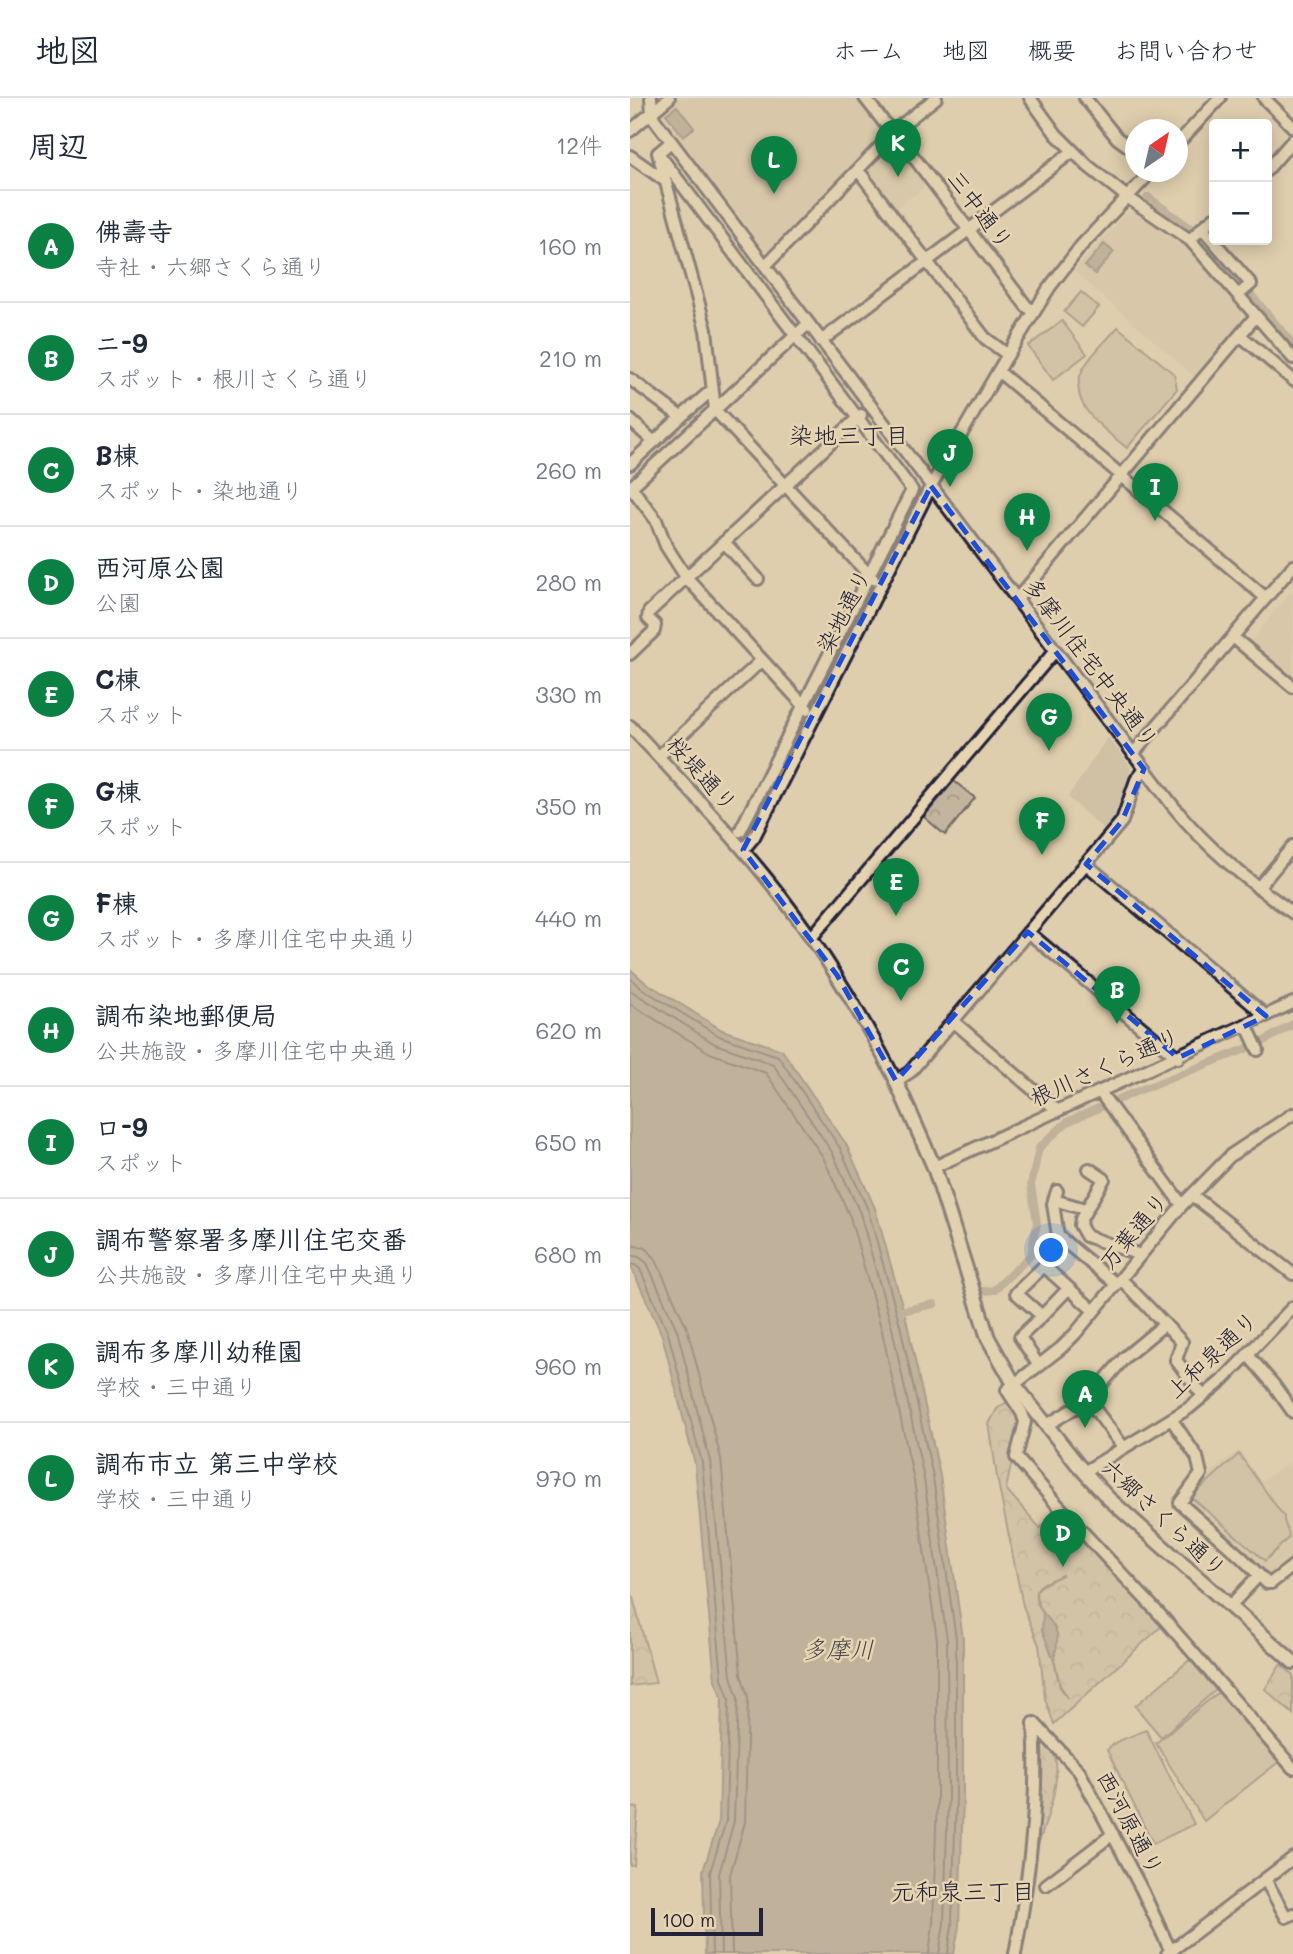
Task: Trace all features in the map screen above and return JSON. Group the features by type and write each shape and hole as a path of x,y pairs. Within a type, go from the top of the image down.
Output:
{"main road":[{"name":"六郷さくら通り","path":"896,1081 934,1167 988,1338 1014,1384 1084,1472 1120,1510 1293,1662"}],"street":[{"path":"651,98 652,114"},
{"path":"630,131 670,98"},
{"name":"三中通り","path":"865,98 1027,307 1035,311"},
{"path":"765,267 893,133 936,98"},
{"path":"1030,98 1072,152 1128,197 1197,233 1251,284 1244,290"},
{"path":"1085,98 1117,138 1125,144"},
{"path":"1188,132 1220,98"},
{"path":"1264,98 1293,127"},
{"name":"多摩川住宅中央通り","path":"652,114 1173,806 1209,846 1258,888 1293,913"},
{"path":"1272,164 1293,140"},
{"path":"658,153 671,142"},
{"path":"821,341 1072,152"},
{"path":"658,153 706,330 715,410 870,576 881,584"},
{"path":"658,153 912,490 740,831"},
{"path":"630,156 664,180"},
{"path":"858,170 985,338 1008,355"},
{"name":"染地通り","path":"743,850 754,837 931,486 998,371 1035,311 1081,246 1142,182"},
{"path":"1197,233 1209,222"},
{"path":"1197,233 1244,290 1256,316 1293,358"},
{"path":"1017,599 1256,316"},
{"path":"808,324 631,487 656,520 666,546 686,577 761,661 815,715"},
{"path":"1240,335 1293,380"},
{"path":"998,371 1266,598"},
{"path":"630,379 681,417"},
{"path":"630,464 712,390"},
{"path":"630,654 654,631 655,625 648,618 649,612 871,407"},
{"path":"630,420 654,442"},
{"path":"724,542 758,579"},
{"path":"1133,754 1293,566"},
{"path":"1233,636 1293,687"},
{"path":"811,938 1055,651"},
{"path":"659,756 761,661"},
{"name":"桜堤通り","path":"630,726 743,850"},
{"path":"743,850 811,938 863,1017 896,1081 910,1072 1122,821 1136,780 1144,769"},
{"path":"1258,888 1293,846"},
{"path":"1086,864 1266,1016"},
{"path":"1028,932 1178,1058"},
{"name":"根川さくら通り","path":"934,1167 1058,1111 1105,1100 1178,1058 1293,1003"},
{"path":"953,1021 1058,1111"},
{"path":"1247,1026 1256,1046"},
{"path":"1105,1100 1182,1205"},
{"name":"万葉通り","path":"1014,1384 1061,1348 1182,1205 1231,1155 1293,1114"},
{"path":"1089,1169 1104,1179 1084,1209 1080,1225 1086,1236 1140,1255"},
{"path":"1192,1195 1293,1274"},
{"path":"1084,1209 1056,1196 1058,1236 1119,1282 1182,1342 1176,1360 1203,1396"},
{"path":"1042,1317 1016,1293 1044,1266 1094,1311"},
{"path":"1039,1366 1020,1337 1068,1289"},
{"name":"上和泉通り","path":"1084,1472 1172,1420 1203,1396 1248,1355 1293,1307"},
{"path":"1046,1425 1088,1399 1125,1357 1165,1324"},
{"path":"1248,1355 1293,1412"},
{"path":"1014,1384 1007,1390 1025,1422 1016,1457 1164,1619 1293,1768"},
{"path":"1088,1399 1124,1448"},
{"path":"1172,1420 1196,1457 1201,1474 1180,1503 1267,1583 1271,1583 1293,1566"},
{"path":"1230,1606 1259,1575"},
{"name":"西河原通り","path":"1015,1954 1033,1839 1034,1723 1079,1770 1170,1953"},
{"path":"1046,1885 1113,1834"},
{"path":"1170,1953 1293,1858"},
{"path":"1265,1879 1286,1917 1293,1914"}],"highlighted area":[{"path":"931,486 1144,769 1122,821 1086,864 1266,1016 1178,1058 1028,932 896,1081 837,975 743,850"}],"shaded area":[{"path":"678,98 858,98 881,128 880,137 771,251 765,251 662,115 663,110"},
{"path":"897,139 931,182 893,211 865,173"},
{"path":"1137,212 1185,245 1242,310 1241,322 1195,377 1074,271 1126,213"},
{"path":"1290,593 1293,593 1293,682 1251,647 1250,642"},
{"path":"1108,737 1131,767 1122,803 1115,820 1105,831 1068,797"},
{"path":"1239,1450 1260,1482 1293,1461 1293,1562 1268,1580 1184,1499 1203,1479"}],"green space":[{"path":"1081,292 1099,307 1082,327 1064,312"},
{"path":"1062,321 1087,354 1053,380 1028,346"},
{"path":"1118,327 1174,374 1177,389 1127,448 1098,424 1083,404 1079,393 1083,369"},
{"path":"954,781 975,798 945,835 924,817"},
{"path":"1008,1401 1020,1416 1020,1424 1006,1489 1040,1528 1060,1512 1164,1624 1054,1724 1045,1699 1039,1645 1023,1606 989,1424 997,1409"},
{"path":"1239,1454 1284,1517 1289,1534 1265,1561 1191,1497"},
{"path":"630,1587 656,1683 630,1686"},
{"path":"1192,1658 1218,1688 1161,1737 1135,1706"},
{"path":"1281,1664 1293,1675 1293,1714 1265,1689"},
{"path":"1220,1691 1281,1760 1204,1821 1156,1743"},
{"path":"1146,1730 1194,1824 1153,1844 1107,1750 1116,1742"},
{"path":"1037,1732 1052,1749 1056,1772 1052,1802 1035,1854"},
{"path":"630,1807 638,1808 634,1865 630,1865"}],"water":[{"path":"677,106 694,128 683,136 666,114"},
{"path":"1104,244 1114,252 1095,274 1085,266"},
{"name":"多摩川","path":"630,969 645,982 722,1030 782,1050 846,1144 875,1208 907,1323 940,1476 963,1639 963,1797 959,1926 954,1954 705,1954 703,1871 719,1821 722,1698 715,1680 695,1464 662,1335 630,1264"},
{"path":"1043,1613 1056,1630 1054,1660 1042,1630"}],"waterway":[{"path":"1148,197 1200,235 1293,344"},
{"path":"984,1291 994,1290 1031,1255 1037,1223 1031,1185 1039,1148 1067,1122 1135,1092 1261,1043 1293,1024"},
{"path":"902,1311 934,1304"},
{"path":"1043,1613 1036,1592 1043,1584 1062,1575"},
{"path":"1054,1660 1060,1686 1067,1697"}],"place":[{"name":"調布多摩川幼稚園","path":"898,177"},
{"name":"調布市立 第三中学校","path":"774,194"},
{"name":"調布警察署多摩川住宅交番","path":"950,487"},
{"name":"ロ-9","path":"1155,521"},
{"name":"調布染地郵便局","path":"1027,551"},
{"name":"F棟","path":"1049,751"},
{"name":"G棟","path":"1042,855"},
{"name":"C棟","path":"896,916"},
{"name":"B棟","path":"901,1001"},
{"name":"ニ-9","path":"1117,1024"},
{"name":"佛壽寺","path":"1085,1428"},
{"name":"西河原公園","path":"1063,1567"}],"district":[{"name":"染地三丁目","path":"849,436"},
{"name":"元和泉三丁目","path":"963,1892"}]}
